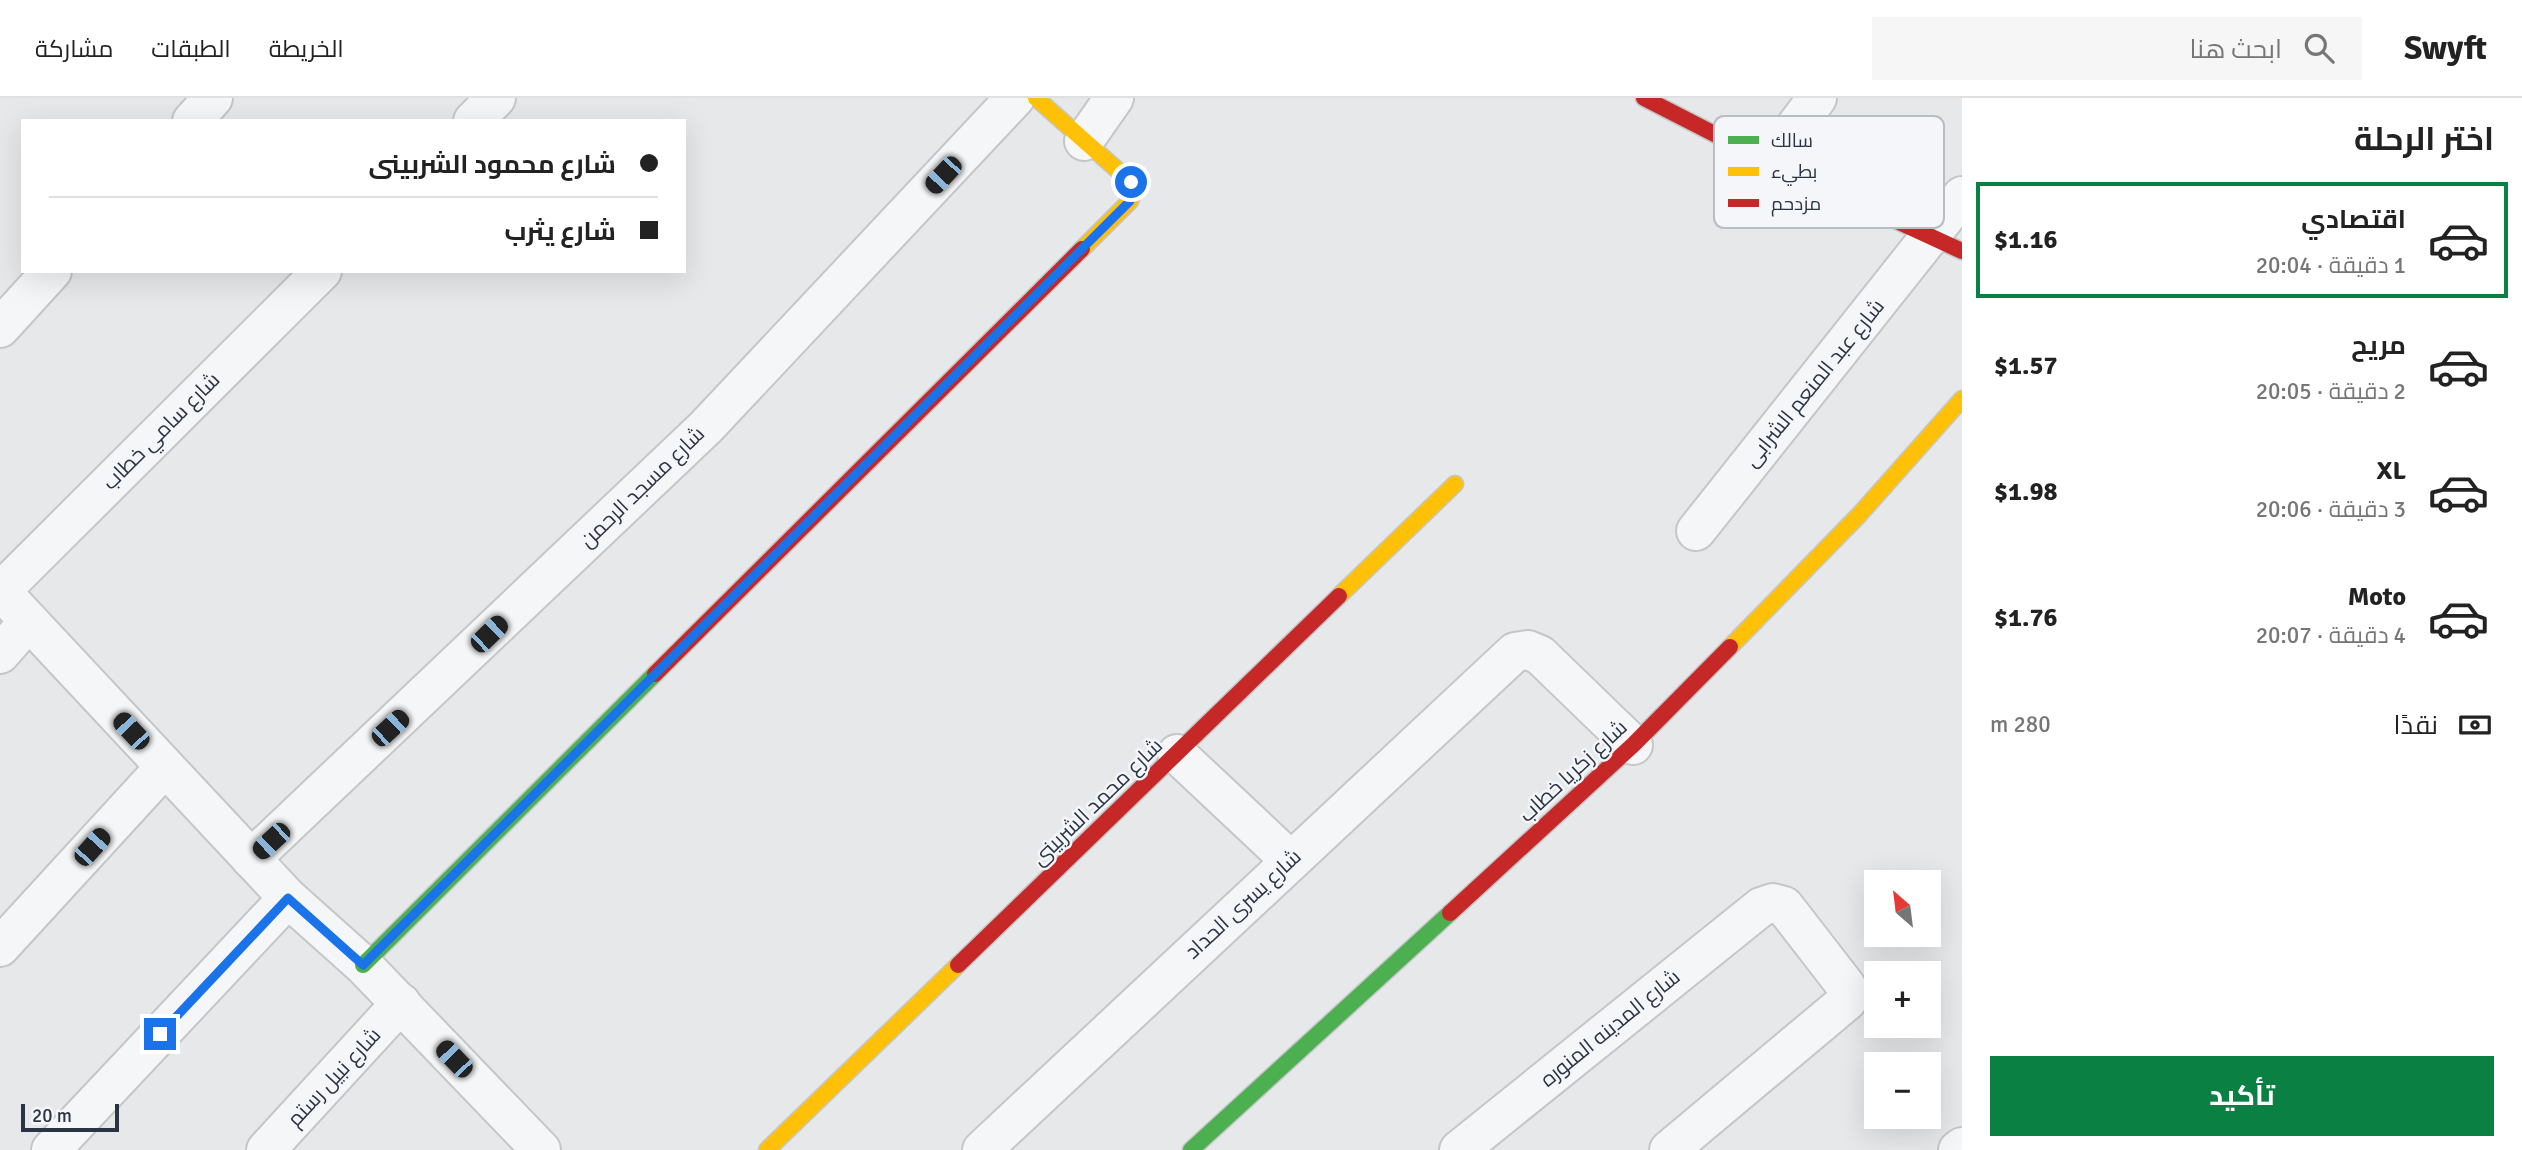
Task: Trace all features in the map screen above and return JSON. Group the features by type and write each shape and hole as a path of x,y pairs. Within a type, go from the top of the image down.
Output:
{"street":[{"path":"193,119 213,98"},
{"path":"475,119 496,98"},
{"name":"شارع مسجد الرحمن","path":"251,859 706,427 1016,98"},
{"path":"363,965 1130,201 1134,190 1131,182 1036,98"},
{"path":"1084,141 1114,98"},
{"path":"1644,98 1714,134"},
{"path":"1804,116 1817,98"},
{"name":"شارع عبد المنعم الشرابى","path":"1696,531 1947,243 1962,196"},
{"path":"1914,228 1947,243"},
{"path":"0,328 50,273"},
{"name":"شارع سامي خطاب","path":"0,590 320,273"},
{"name":"شارع زكريا خطاب","path":"1191,1150 1633,745 1859,515 1962,399"},
{"name":"شارع محمد الشربينى","path":"767,1150 1455,484"},
{"path":"0,590 288,898 401,1003 525,1144"},
{"path":"0,654 29,621"},
{"name":"شارع يسرى الحداد","path":"982,1150 1515,652 1528,650 1540,655 1633,745"},
{"path":"1177,754 1290,860"},
{"path":"0,947 165,767"},
{"path":"51,1150 288,898"},
{"name":"شارع المدينه المنوره","path":"1478,1144 1762,907 1773,903 1784,906 1846,986 1847,1001 1842,1008 1669,1150"},
{"name":"شارع نبيل رستم","path":"266,1150 401,1003"}],"traffic: fast":[{"path":"363,965 655,674"},
{"path":"1191,1150 1450,913"}],"traffic: slow":[{"path":"1036,98 1131,182 1134,190 1130,201 1082,249"},
{"path":"1730,647 1859,515 1962,399"},
{"path":"1339,596 1455,484"},
{"path":"767,1150 958,965"}],"traffic: jam":[{"path":"1644,98 1714,134"},
{"path":"1912,228 1962,251"},
{"path":"655,674 1082,249"},
{"path":"958,965 1339,596"},
{"path":"1450,913 1633,745 1730,647"}],"route":[{"path":"160,1034 288,898 363,965 1130,201 1134,195 1131,182"}]}
